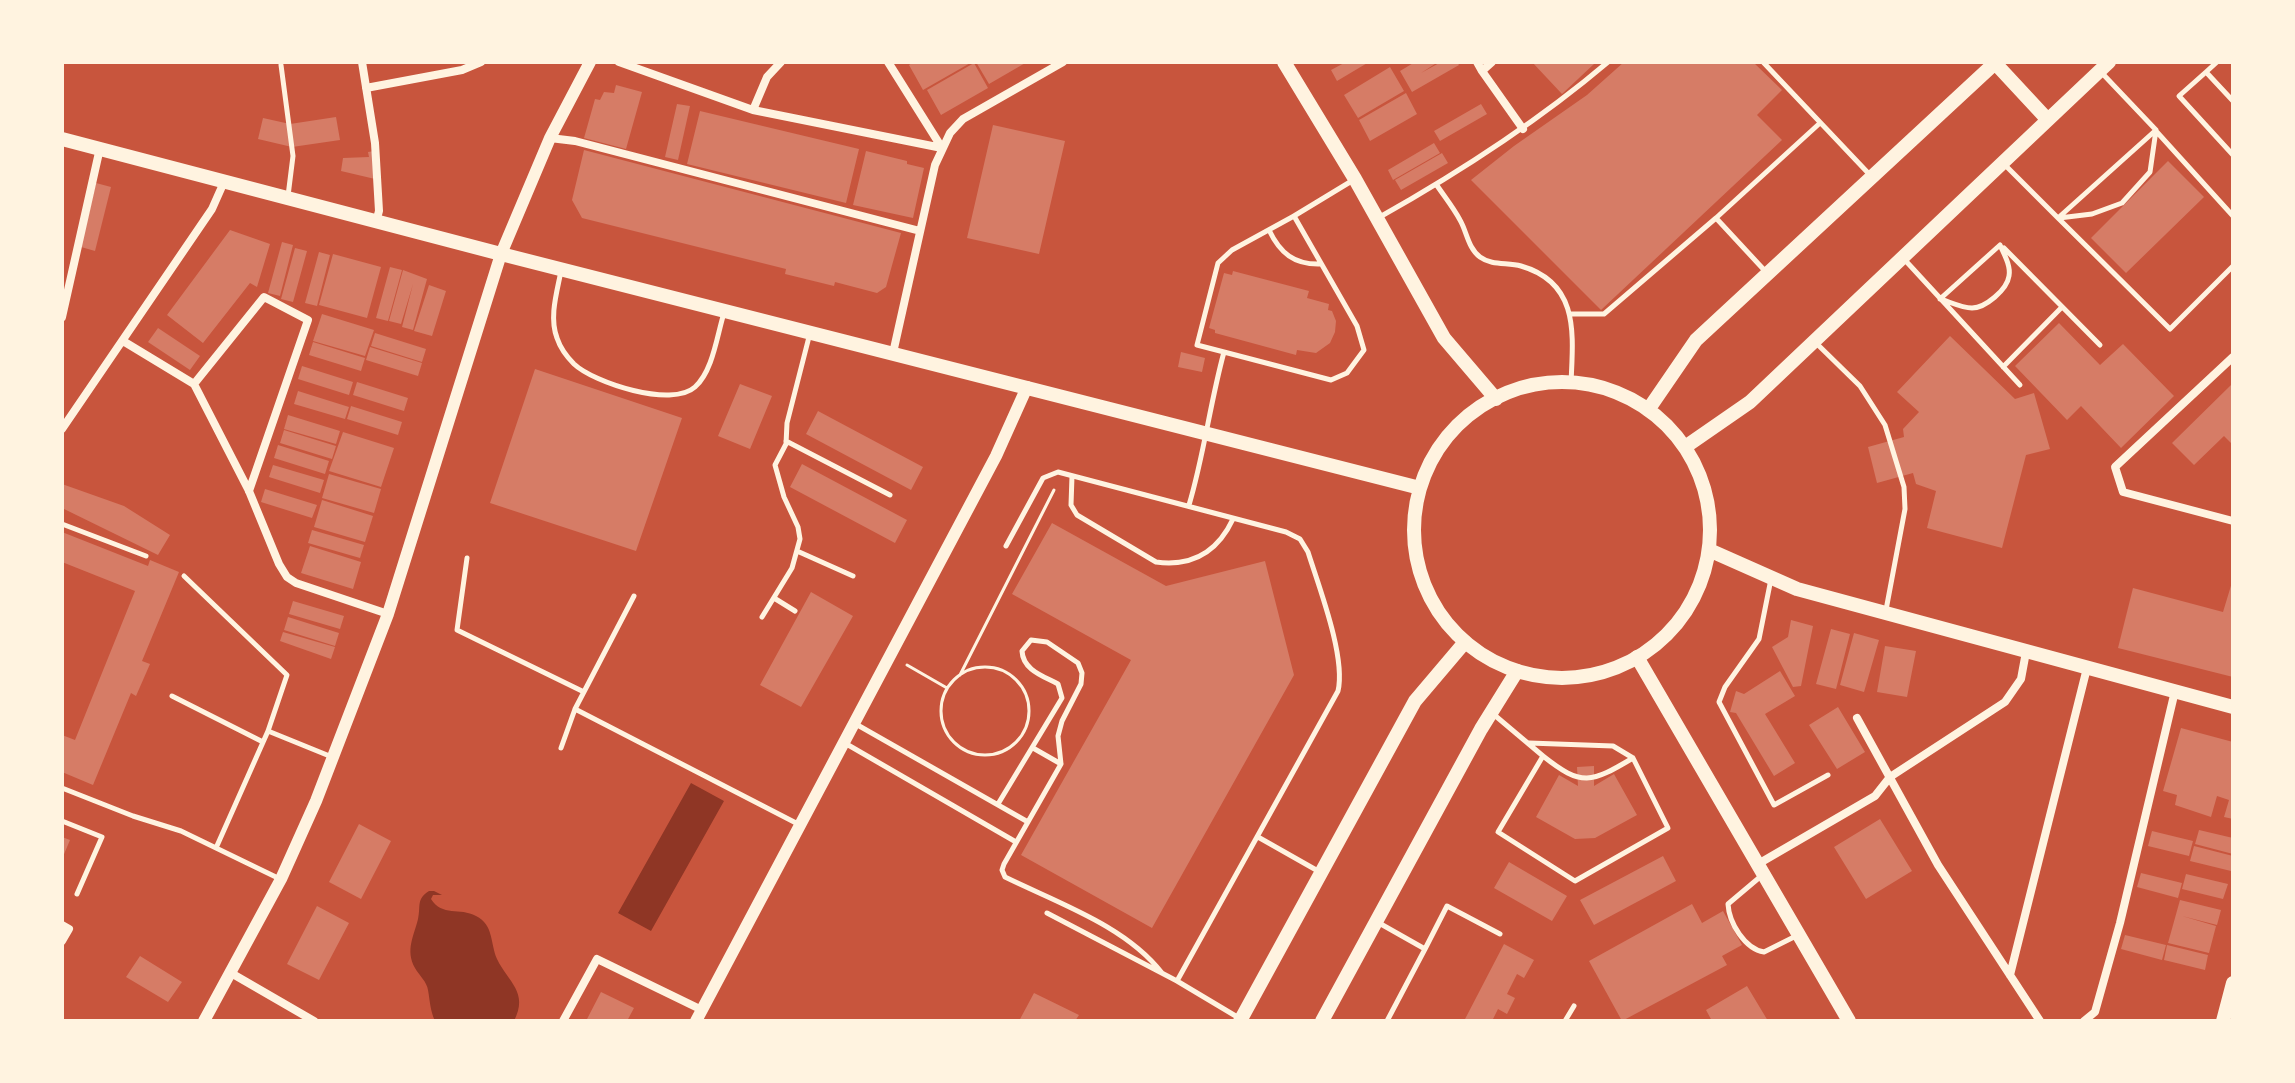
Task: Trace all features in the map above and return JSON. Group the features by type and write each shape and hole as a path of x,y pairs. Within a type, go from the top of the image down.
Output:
{"main road":[{"path":"1284,62 1378,218 1444,338 1496,399"},
{"path":"1648,410 1690,347 1996,62 2047,119"},
{"path":"1685,447 1750,402 2104,66"},
{"path":"62,139 561,270 1420,488"},
{"path":"1571,383 1607,390 1648,410 1685,447 1705,491 1709,514 1709,550 1701,583 1684,613 1662,639 1613,669 1581,676 1549,677 1517,671 1489,659 1465,642 1436,609 1419,569 1414,536 1415,514 1420,488 1435,455 1453,431 1475,411 1496,399 1539,385 1571,383"},
{"path":"1709,550 1797,589 2233,707"},
{"path":"1241,1020 1415,701 1465,642"},
{"path":"1637,657 1849,1021"},
{"path":"1322,1021 1491,712 1517,671"},
{"path":"2223,1021 2233,983"}],"street":[{"path":"362,62 375,143 379,211 376,222"},
{"path":"366,88 462,70 481,62"},
{"path":"204,1021 281,879 333,758 388,614 501,254 550,138 590,62"},
{"path":"619,62 753,110 942,148"},
{"path":"753,110 767,77 781,62"},
{"path":"888,62 942,148"},
{"path":"893,353 935,165 950,133 963,119 1062,62"},
{"path":"1477,62 1523,129"},
{"path":"1482,71 1492,62"},
{"path":"550,138 575,141 920,231"},
{"path":"62,317 100,148"},
{"path":"62,429 212,209 224,182"},
{"path":"194,384 264,297 308,320 249,491"},
{"path":"123,341 194,384 249,491 287,577 296,583 388,614"},
{"path":"2233,357 2115,467 2123,492 2233,521"},
{"path":"563,1021 597,959 699,1015 996,456 1027,387"},
{"path":"1761,869 1875,796 1890,777 2005,702 2021,679 2026,652"},
{"path":"2010,975 2087,668"},
{"path":"2084,1021 2095,1012 2120,923 2175,691"},
{"path":"1857,718 1938,865 2040,1021"},
{"path":"62,925 69,929 62,941"},
{"path":"231,973 314,1021"}],"lane":[{"path":"1378,218 1523,129 1608,62"},
{"path":"1763,62 1873,178"},
{"path":"2217,62 2179,96 2233,155"},
{"path":"281,65 293,156 288,197"},
{"path":"2104,66 2233,216"},
{"path":"2206,72 2233,101"},
{"path":"1571,314 1604,314 1820,123"},
{"path":"2058,218 2156,130"},
{"path":"2058,218 2092,214 2122,203 2150,172 2156,130"},
{"path":"2002,162 2170,329 2233,266"},
{"path":"1294,216 1363,342 1364,350 1347,373 1331,380 1197,345 1218,263 1232,250 1355,179"},
{"path":"1436,184 1459,218 1476,255 1487,262 1533,269 1561,294 1571,314 1571,383"},
{"path":"1716,218 1768,274"},
{"path":"1269,230 1277,246 1294,260 1321,264"},
{"path":"1940,299 2000,245"},
{"path":"1940,299 1969,308 1981,307 1996,295 2008,281 2010,272 2000,245"},
{"path":"2000,245 2100,345"},
{"path":"1901,256 2020,385"},
{"path":"561,270 553,320 555,335 563,350 574,365 603,381 635,390 674,394 686,393 697,385 706,371 724,311"},
{"path":"2003,367 2062,307"},
{"path":"762,617 792,568 797,551 799,532 775,465 786,441 787,423 810,332"},
{"path":"1813,340 1860,386 1885,425 1904,487 1905,509 1885,614"},
{"path":"1189,505 1224,352"},
{"path":"786,441 890,495"},
{"path":"1006,546 1043,478 1058,472 1286,532 1300,539 1308,552 1340,669 1340,681 1333,700 1177,981"},
{"path":"1072,476 1071,505 1077,515 1156,562 1169,564 1185,561 1211,551 1224,539 1233,519"},
{"path":"62,524 146,556"},
{"path":"797,551 853,576"},
{"path":"467,558 457,630 584,692"},
{"path":"184,576 287,675 268,731 216,848"},
{"path":"1772,578 1759,639 1725,687 1719,702 1774,805 1828,775"},
{"path":"561,748 575,709 634,596"},
{"path":"774,598 795,611"},
{"path":"998,804 1062,698 1058,684 1028,668 1022,660 1022,651 1031,640 1041,640 1078,663 1082,673 1081,684 1058,736 1061,764 1002,867 1005,877 1129,938 1162,973"},
{"path":"172,696 263,742"},
{"path":"575,709 799,825"},
{"path":"1491,712 1571,777 1599,775 1633,758"},
{"path":"853,723 1028,822"},
{"path":"268,731 333,758"},
{"path":"843,742 1016,842"},
{"path":"1529,743 1613,746 1633,758 1668,828 1575,881 1498,832 1543,756"},
{"path":"1033,748 1061,764"},
{"path":"62,788 181,831 281,879"},
{"path":"62,821 102,837 77,894"},
{"path":"1258,837 1322,873"},
{"path":"1761,869 1728,904 1728,912 1745,943 1752,949 1764,952 1799,935"},
{"path":"1387,1021 1447,906 1500,934"},
{"path":"1047,913 1177,981 1241,1020"},
{"path":"1376,921 1425,949"},
{"path":"1565,1021 1574,1006"}],"path":[{"path":"960,675 974,668 988,667 1016,679 1025,691 1029,706 1028,720 1012,746 999,753 979,755 969,752 946,733 941,714 947,688 960,675 1054,490"},
{"path":"907,665 947,688"}],"shaded area":[{"path":"691,783 724,801 651,931 618,913"},
{"path":"429,891 442,895 433,895 431,899 440,908 470,913 486,924 497,959 518,995 518,1011 514,1021 435,1021 425,981 415,968 411,955 421,900"}],"building":[{"path":"913,62 972,62 923,90 909,65"},
{"path":"976,62 1027,62 989,84"},
{"path":"1346,62 1369,62 1337,81 1331,70"},
{"path":"1415,62 1438,62 1421,73 1441,62 1457,62 1459,65 1412,92 1400,71"},
{"path":"1532,62 1592,62 1594,64 1562,94"},
{"path":"1624,62 1753,62 1782,90 1757,115 1782,140 1601,310 1471,180 1587,95"},
{"path":"974,63 988,88 941,115 927,90"},
{"path":"1390,67 1404,91 1358,118 1344,95"},
{"path":"616,85 642,92 626,149 584,138 595,99 600,100 604,92 614,93"},
{"path":"1406,93 1417,114 1370,141 1359,120"},
{"path":"677,104 690,106 678,160 665,157"},
{"path":"1481,104 1487,114 1440,141 1434,131"},
{"path":"700,111 859,149 846,203 687,164"},
{"path":"336,117 340,140 292,147 258,139 263,118 290,124"},
{"path":"993,125 1065,141 1039,254 967,238"},
{"path":"1434,143 1440,153 1393,180 1388,170"},
{"path":"584,150 901,233 886,287 877,293 835,282 834,286 785,274 786,269 582,218 572,200"},
{"path":"374,151 375,179 341,171 343,158 369,157 368,152"},
{"path":"866,151 924,168 913,218 853,205"},
{"path":"1442,153 1448,163 1401,190 1395,180"},
{"path":"2168,161 2204,197 2126,273 2091,238"},
{"path":"96,183 111,187 95,251 81,247"},
{"path":"230,230 270,244 257,287 250,283 203,343 167,315"},
{"path":"282,242 293,245 280,296 268,293"},
{"path":"295,248 307,251 293,302 281,299"},
{"path":"319,252 330,255 317,306 305,303"},
{"path":"333,254 381,267 367,318 319,305"},
{"path":"390,267 402,270 388,321 376,318"},
{"path":"403,270 427,279 413,330 402,327 413,284 401,324 389,321"},
{"path":"1233,271 1309,291 1307,298 1329,304 1328,310 1332,311 1336,321 1330,343 1316,353 1297,350 1296,355 1215,333 1209,328 1224,273 1232,275"},
{"path":"429,285 446,291 432,336 414,331"},
{"path":"322,314 374,330 365,356 313,341"},
{"path":"2059,323 2100,365 2123,344 2174,396 2121,448 2081,406 2067,420 2015,366"},
{"path":"158,328 200,356 190,370 148,342"},
{"path":"375,333 426,349 422,362 371,346"},
{"path":"1950,336 2015,399 2034,393 2050,449 2026,455 2002,548 1927,528 1936,491 1916,484 1913,473 1877,483 1868,447 1904,437 1903,429 1919,412 1897,392"},
{"path":"313,342 365,358 361,371 309,355"},
{"path":"370,347 422,363 418,376 366,360"},
{"path":"1181,352 1205,358 1202,372 1178,367"},
{"path":"302,366 353,382 349,395 298,379"},
{"path":"535,369 682,418 636,551 490,503"},
{"path":"357,382 408,398 404,411 353,395"},
{"path":"740,384 772,396 750,449 718,436"},
{"path":"2231,385 2233,445 2224,436 2194,465 2172,443"},
{"path":"298,391 349,407 345,419 294,404"},
{"path":"351,406 402,422 398,435 347,419"},
{"path":"818,411 923,467 911,490 806,434"},
{"path":"288,415 340,431 336,444 284,429"},
{"path":"284,430 336,446 332,459 280,443"},
{"path":"343,432 394,448 381,487 329,471"},
{"path":"278,445 329,461 325,474 274,458"},
{"path":"802,464 907,520 895,543 790,487"},
{"path":"273,465 324,480 320,493 269,477"},
{"path":"329,474 381,489 374,513 322,498"},
{"path":"62,484 124,506 170,535 158,555 62,508"},
{"path":"265,489 317,505 312,518 261,502"},
{"path":"322,500 373,516 365,542 314,527"},
{"path":"1052,523 1166,586 1265,561 1294,675 1152,928 1021,855 1131,660 1012,594"},
{"path":"312,530 364,545 360,558 308,543"},
{"path":"62,532 148,566 150,560 179,572 142,661 150,664 136,696 131,693 93,785 62,772 62,735 75,740 135,591 62,562"},
{"path":"310,546 361,562 353,589 301,573"},
{"path":"2233,579 2233,677 2118,648 2133,588 2223,612"},
{"path":"811,592 853,616 801,707 760,685"},
{"path":"293,601 344,616 340,629 289,614"},
{"path":"288,617 339,633 335,646 284,630"},
{"path":"1791,620 1813,626 1801,686 1793,687 1772,647 1788,637"},
{"path":"1831,629 1850,634 1836,689 1816,684"},
{"path":"283,632 335,647 331,659 280,641"},
{"path":"1854,633 1879,640 1864,692 1840,685"},
{"path":"1885,646 1916,651 1907,697 1877,692"},
{"path":"1780,671 1795,696 1765,714 1795,763 1774,776 1736,713 1730,712 1736,691 1744,694"},
{"path":"1838,707 1865,752 1837,769 1809,725"},
{"path":"2181,728 2233,742 2233,819 2224,817 2229,800 2217,796 2211,817 2175,805 2177,795 2163,791"},
{"path":"1594,766 1594,786 1614,774 1637,815 1595,838 1575,839 1536,817 1559,775 1578,786 1577,767"},
{"path":"1880,819 1912,871 1866,899 1834,847"},
{"path":"359,824 391,841 361,899 329,882"},
{"path":"2199,830 2233,838 2233,854 2195,844"},
{"path":"2152,831 2193,841 2189,856 2148,846"},
{"path":"62,837 70,840 62,859"},
{"path":"2194,846 2233,856 2231,871 2190,861"},
{"path":"1663,856 1676,881 1594,925 1580,900"},
{"path":"1509,862 1567,896 1552,921 1494,888"},
{"path":"2141,873 2182,883 2178,898 2137,887"},
{"path":"2186,874 2228,884 2223,899 2182,889"},
{"path":"2180,900 2221,910 2217,925 2182,916 2216,926 2209,953 2168,943"},
{"path":"1692,904 1702,923 1723,911 1742,945 1722,956 1727,965 1622,1021 1589,961"},
{"path":"317,906 349,923 319,980 287,964"},
{"path":"2125,935 2166,945 2162,960 2121,949"},
{"path":"1504,944 1534,960 1524,978 1517,974 1507,994 1515,998 1507,1014 1498,1009 1492,1021 1464,1021"},
{"path":"2167,945 2208,955 2205,970 2164,960"},
{"path":"140,956 182,982 168,1002 126,977"},
{"path":"1747,986 1768,1021 1712,1021 1706,1010"},
{"path":"601,992 634,1008 627,1021 586,1021"},
{"path":"1034,993 1079,1015 1075,1021 1019,1021"}]}
